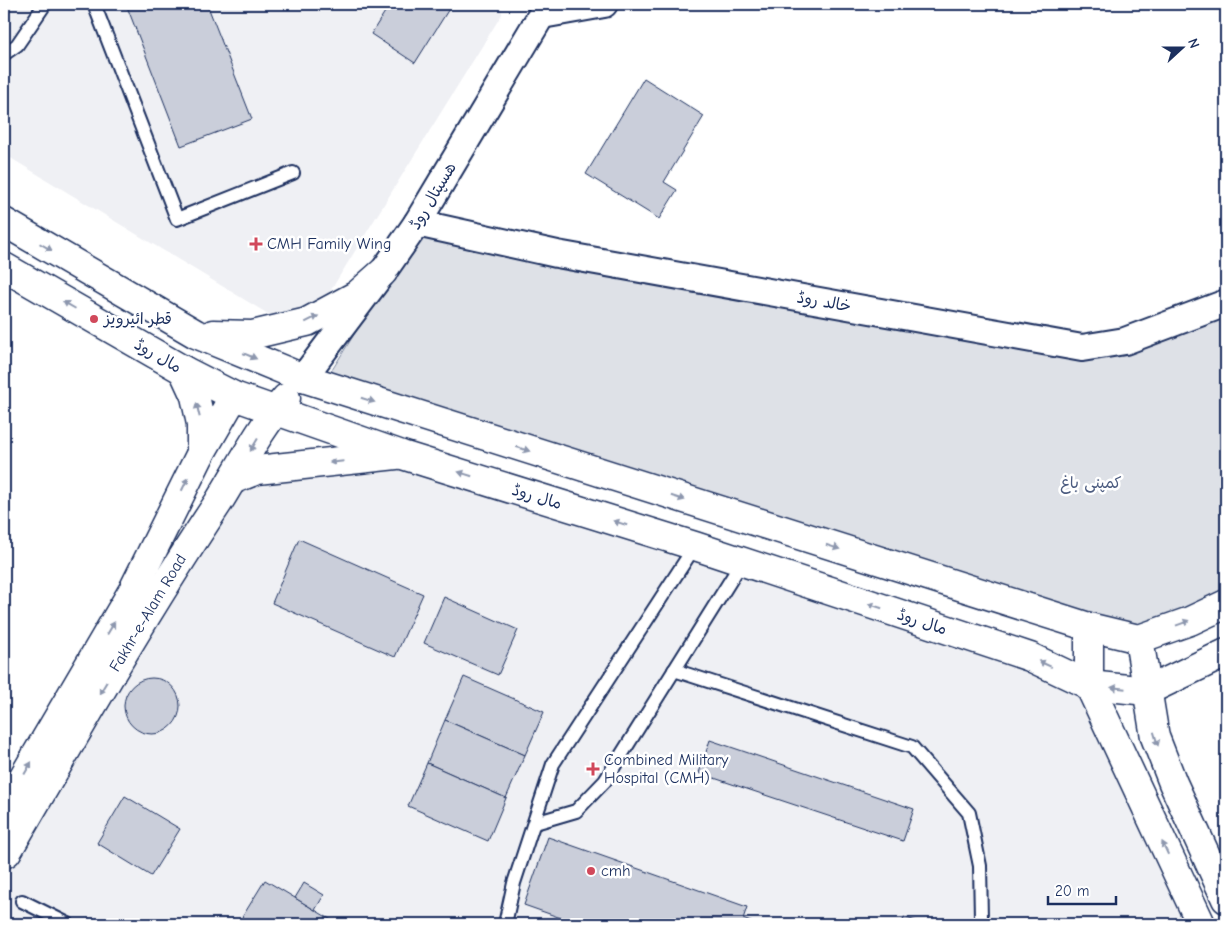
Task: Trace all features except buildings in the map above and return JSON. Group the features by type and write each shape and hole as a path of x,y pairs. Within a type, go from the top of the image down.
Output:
{"main road":[{"path":"4,222 196,334 303,378 1089,627 1139,639 1190,621 1226,604"},
{"name":"مال روڈ","path":"4,267 183,370 234,396 402,455 695,546 1030,657 1089,685 1147,691"},
{"path":"196,334 252,335 307,322 357,295 383,272"},
{"path":"183,370 195,396 201,424 201,453"},
{"name":"Fakhr-e-Alam Road","path":"4,854 7,852 186,552 275,411 303,378"},
{"name":"Fakhr-e-Alam Road","path":"4,810 133,590 201,453 234,396"},
{"path":"232,480 257,470 402,455"},
{"path":"1089,627 1089,685 1200,924"},
{"path":"1139,639 1155,736 1173,783 1226,899"},
{"path":"1147,691 1226,653"}],"street":[{"path":"545,9 604,4"},
{"name":"ھسپتال روڈ","path":"303,378 383,272 417,223 545,9"},
{"name":"خالد روڈ","path":"417,223 556,254 1082,348 1125,341 1226,303"}],"lane":[{"path":"4,54 16,45 45,4"},
{"path":"94,4 177,219 293,173"},
{"path":"505,924 514,883 553,764 695,546"},
{"path":"535,823 576,811 605,781 742,562"},
{"path":"674,670 912,748 969,813 980,866 981,918 985,924"},
{"path":"22,901 68,924"}],"shaded area":[{"name":"CMH Family Wing","path":"4,4 501,4 502,14 303,335 4,154"},
{"name":"Combined Military Hospital (CMH)","path":"402,455 1089,685 1201,924 9,924 4,921 4,854 232,480"}],"green space":[{"name":"کمپنی باغ","path":"423,223 1082,348 1226,303 1226,599 1139,639 324,383"}],"place":[{"name":"CMH Family Wing","path":"256,244"},
{"name":"قطر ائیرویز","path":"94,319"},
{"name":"Combined Military Hospital (CMH)","path":"593,769"},
{"name":"cmh","path":"591,871"}]}
